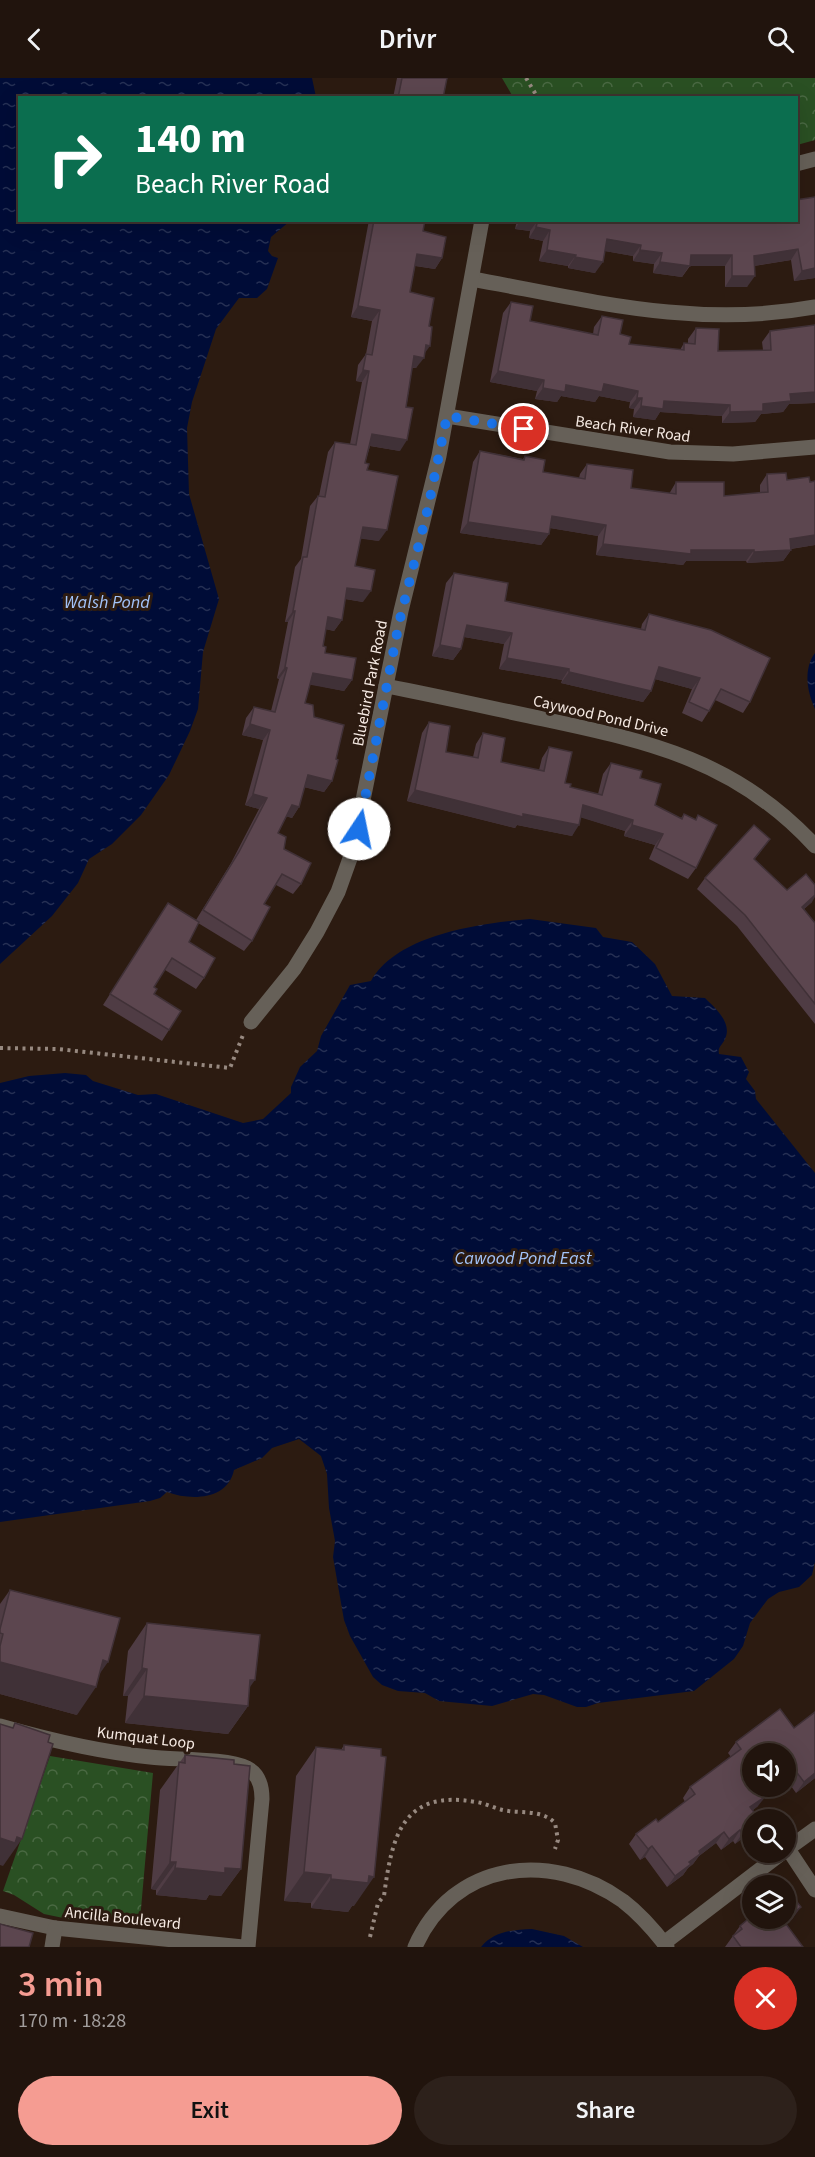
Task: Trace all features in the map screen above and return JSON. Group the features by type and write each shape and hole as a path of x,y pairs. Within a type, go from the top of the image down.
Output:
{"street":[{"path":"798,163 815,159"},
{"name":"Bluebird Park Road","path":"251,1022 306,950 328,913 346,872 359,829 386,686 447,416 482,222"},
{"path":"472,279 636,310 684,315 757,315 815,307"},
{"name":"Beach River Road","path":"447,416 607,444 679,453 733,454 815,447"},
{"name":"Caywood Pond Drive","path":"386,686 627,737 673,751 716,770 750,790 782,815 815,846"},
{"name":"Kumquat Loop","path":"0,1726 94,1749 237,1765 254,1773 262,1792 248,1947"},
{"path":"796,1843 815,1829"},
{"path":"415,1947 431,1916 450,1896 474,1882 516,1870 551,1872 599,1887 635,1911 665,1945 769,1863"},
{"path":"795,1863 815,1890"},
{"name":"Ancilla Boulevard","path":"0,1916 55,1929 243,1947"},
{"path":"52,1947 55,1929"}],"path":[{"path":"526,78 537,96"},
{"path":"0,1048 58,1048 230,1068 251,1022"},
{"path":"370,1937 378,1903 384,1896 396,1834 404,1821 416,1809 433,1803 461,1800 478,1802 508,1811 542,1814 555,1823 558,1840 555,1849"}],"green space":[{"path":"502,78 815,78 815,140 798,145 798,96 512,96"},
{"path":"50,1756 153,1773 140,1920 97,1915 73,1920 44,1914 14,1895 3,1891"}],"water":[{"name":"Walsh Pond","path":"0,78 312,78 316,96 18,96 18,222 289,222 271,237 268,251 272,256 278,258 267,289 257,298 239,298 216,329 192,402 187,428 189,494 219,599 203,652 198,709 190,731 169,775 141,815 112,844 89,859 78,883 52,916 0,964"},
{"path":"815,653 815,709 810,695 808,673"},
{"name":"Cawood Pond East","path":"530,919 596,928 603,937 632,942 655,964 672,996 705,998 722,1017 727,1029 727,1035 719,1049 719,1054 741,1057 749,1072 746,1079 755,1091 756,1099 815,1173 815,1562 812,1575 799,1587 779,1592 768,1599 750,1623 743,1646 734,1659 694,1691 598,1703 586,1707 577,1707 544,1695 533,1694 492,1706 439,1701 425,1693 398,1691 382,1685 373,1677 350,1636 344,1620 333,1557 335,1541 329,1508 327,1474 321,1456 299,1439 272,1448 262,1458 234,1470 224,1487 207,1496 187,1497 167,1492 160,1498 150,1501 0,1522 0,1083 29,1076 65,1073 86,1075 93,1081 138,1095 156,1094 243,1123 263,1119 291,1093 291,1087 300,1067 317,1051 321,1036 350,985 371,981 383,965 400,952 420,942 465,928"},
{"path":"532,1929 564,1936 583,1947 481,1947 498,1935"}],"building":[{"path":"402,78 447,78 443,96 398,96"},
{"path":"815,197 815,268 802,271 798,249 754,256 755,276 732,276 732,255 691,255 690,266 660,262 662,253 640,250 641,245 607,239 603,262 575,257 576,255 547,250 550,230 536,227 537,222 798,222 798,200"},
{"path":"374,222 425,222 423,231 446,237 442,258 417,254 410,292 434,298 429,326 432,327 430,346 426,345 424,358 414,356 406,407 413,408 407,440 372,434 365,463 369,464 367,470 398,476 387,530 363,527 355,566 375,570 371,591 347,588 342,620 328,617 323,646 326,647 325,653 356,658 352,680 313,673 305,703 313,705 314,717 344,725 332,781 308,775 299,807 292,805 278,833 286,837 284,849 311,863 301,884 282,874 264,904 270,907 252,941 203,910 239,852 267,798 253,794 270,730 250,724 254,707 275,712 287,668 285,667 295,611 293,611 303,557 307,557 318,496 325,497 335,442 356,445 369,371 363,370 366,354 372,355 380,310 358,306"},
{"path":"511,302 533,306 530,321 598,335 602,316 623,320 620,334 631,337 629,344 684,350 684,343 695,344 696,328 719,329 718,351 771,350 770,331 815,325 815,392 790,394 791,401 763,404 763,411 730,412 730,405 664,401 663,409 641,406 642,398 637,398 638,391 604,384 602,392 566,385 565,392 543,388 544,380 498,371"},
{"path":"480,451 524,460 525,456 545,460 543,472 585,479 587,464 633,470 631,488 676,494 676,482 724,482 724,496 768,492 767,474 786,473 787,480 809,477 810,482 815,481 815,535 790,539 791,550 754,552 754,550 691,550 691,554 603,544 606,525 552,516 549,534 468,522"},
{"path":"454,573 508,583 505,601 645,630 649,614 711,630 770,658 750,702 721,689 709,711 689,702 700,678 659,667 651,691 569,672 569,669 507,658 512,633 467,625 461,649 440,645"},
{"path":"429,722 450,726 446,752 478,758 483,733 505,738 501,762 544,771 549,747 572,752 565,783 571,784 570,787 602,795 611,763 642,771 640,778 661,784 655,805 682,819 684,814 696,820 698,815 717,825 696,868 656,848 663,834 632,825 633,820 583,805 579,825 523,814 523,817 415,790"},
{"path":"754,825 770,839 754,859 787,890 806,874 815,885 815,895 802,907 815,923 815,1004 745,915 705,878"},
{"path":"168,903 199,922 189,942 215,958 204,978 172,958 154,987 157,989 154,994 181,1011 169,1030 110,994"},
{"path":"10,1590 120,1618 108,1662 103,1660 96,1687 0,1662 3,1634 0,1633 0,1629"},
{"path":"147,1623 260,1635 255,1680 250,1680 248,1706 144,1696 147,1669 142,1668"},
{"path":"780,1709 794,1728 815,1712 815,1773 804,1782 796,1771 796,1743 742,1743 742,1797 765,1797 750,1807 752,1809 742,1809 742,1834 740,1830 729,1839 724,1832 699,1851 700,1854 689,1862 691,1864 675,1876 652,1846 648,1849 636,1834 656,1819 658,1822 695,1794 690,1787 741,1749 736,1742"},
{"path":"15,1723 50,1735 48,1742 53,1744 22,1839 17,1837 15,1843 0,1838 0,1724 13,1728"},
{"path":"344,1745 381,1749 381,1756 386,1757 374,1877 369,1876 368,1883 331,1879 331,1875 304,1872 316,1747 344,1750"},
{"path":"185,1755 234,1760 234,1764 250,1766 241,1869 225,1868 225,1873 175,1868 176,1862 170,1862 179,1762 185,1763"},
{"path":"796,1901 801,1907 796,1911"},
{"path":"0,1924 33,1933 29,1947 0,1947"},
{"path":"742,1929 790,1929 803,1947 741,1947 733,1936"}],"route":[{"path":"359,829 401,611 428,508 447,416 524,429"}]}
